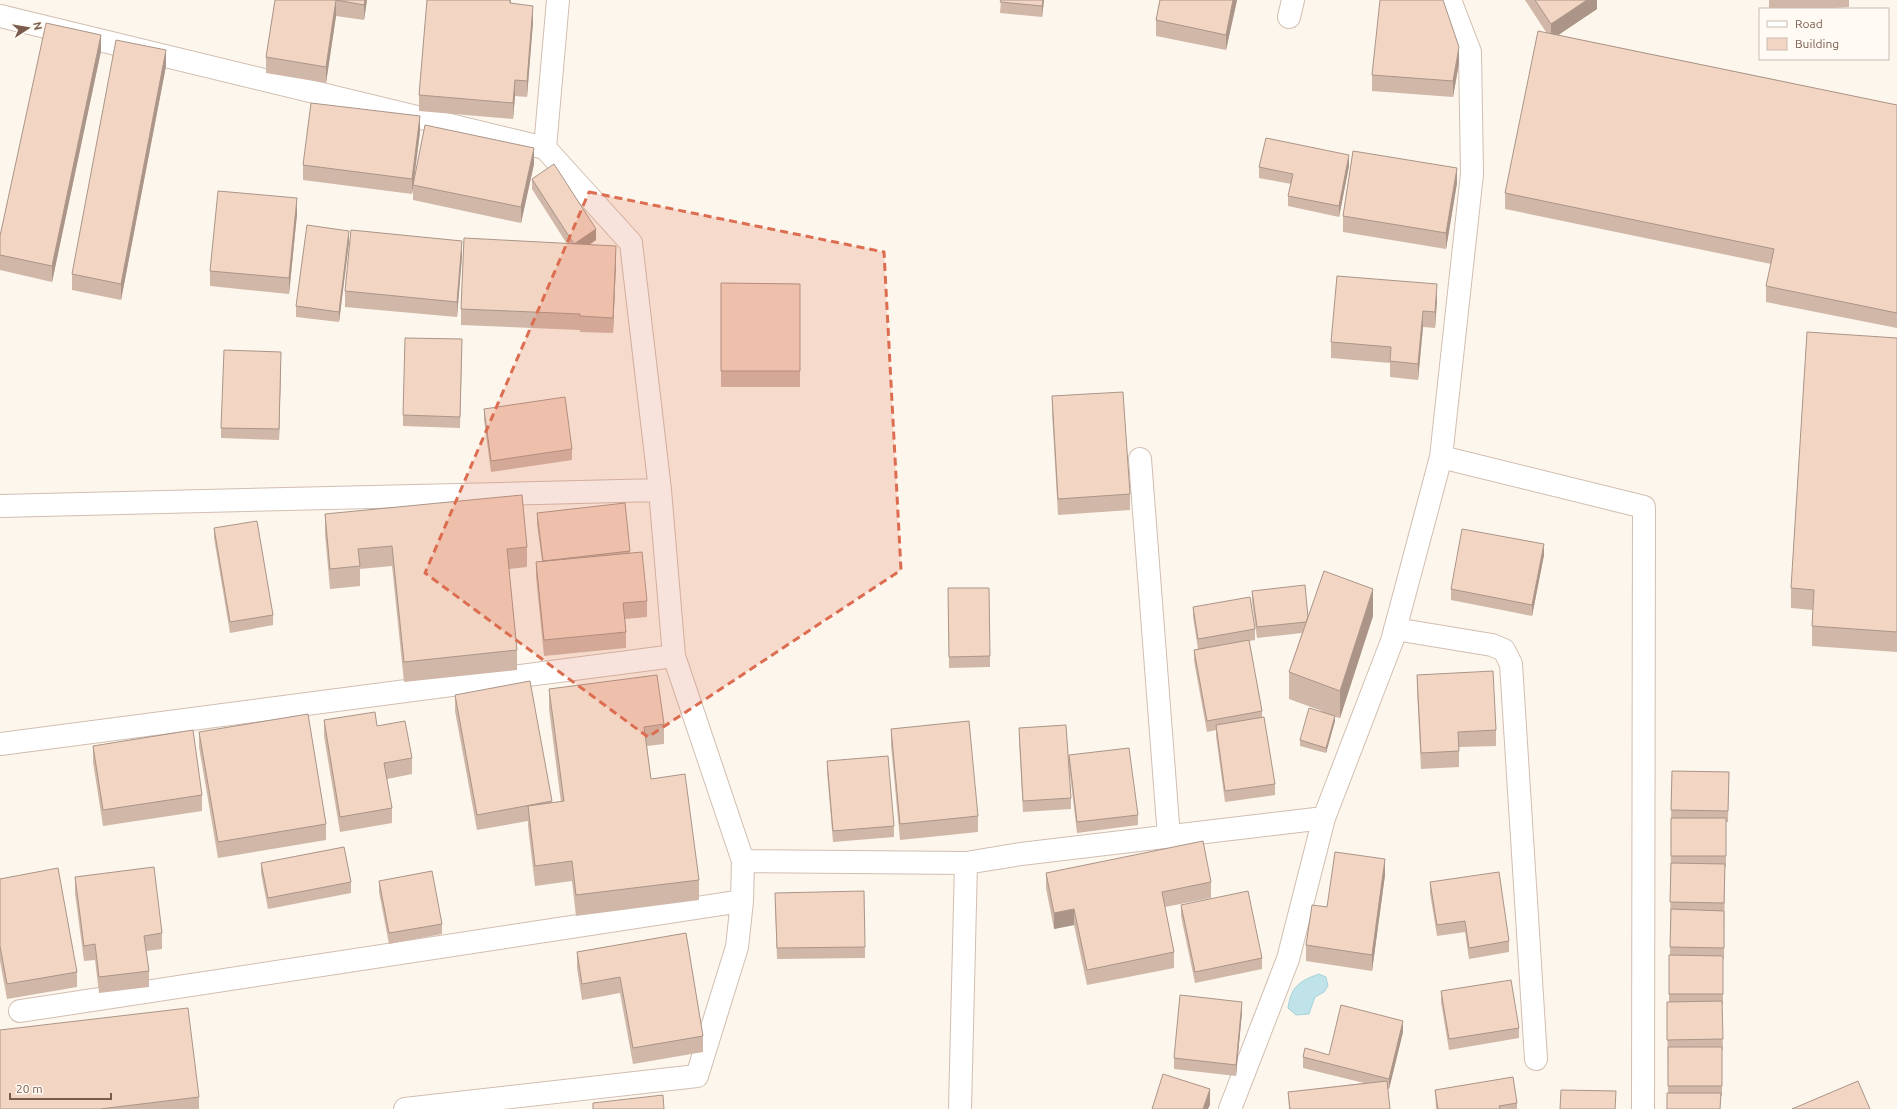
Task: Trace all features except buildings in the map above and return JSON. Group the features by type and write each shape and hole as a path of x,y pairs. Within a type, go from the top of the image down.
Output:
{"street":[{"path":"545,148 558,0"},
{"path":"1230,1109 1288,959 1324,818 1395,629 1441,456 1472,174 1470,52 1450,0"},
{"path":"0,16 545,148 631,243 660,490 674,656 743,861 742,901 737,947 697,1076 405,1109"},
{"path":"1441,456 1644,507 1643,1109"},
{"path":"1140,459 1169,836"},
{"path":"0,506 660,490"},
{"path":"1395,629 1492,645 1504,650 1511,664 1536,1059"},
{"path":"0,744 674,656"},
{"path":"743,861 966,863 1021,854 1324,818"},
{"path":"960,1109 966,863"},
{"path":"20,1011 742,901"}],"highlighted area":[{"path":"589,192 884,252 901,570 648,737 425,573"}],"water":[{"path":"1319,974 1326,977 1328,986 1324,992 1315,997 1309,1014 1296,1015 1288,1008 1291,995 1301,982"}]}
